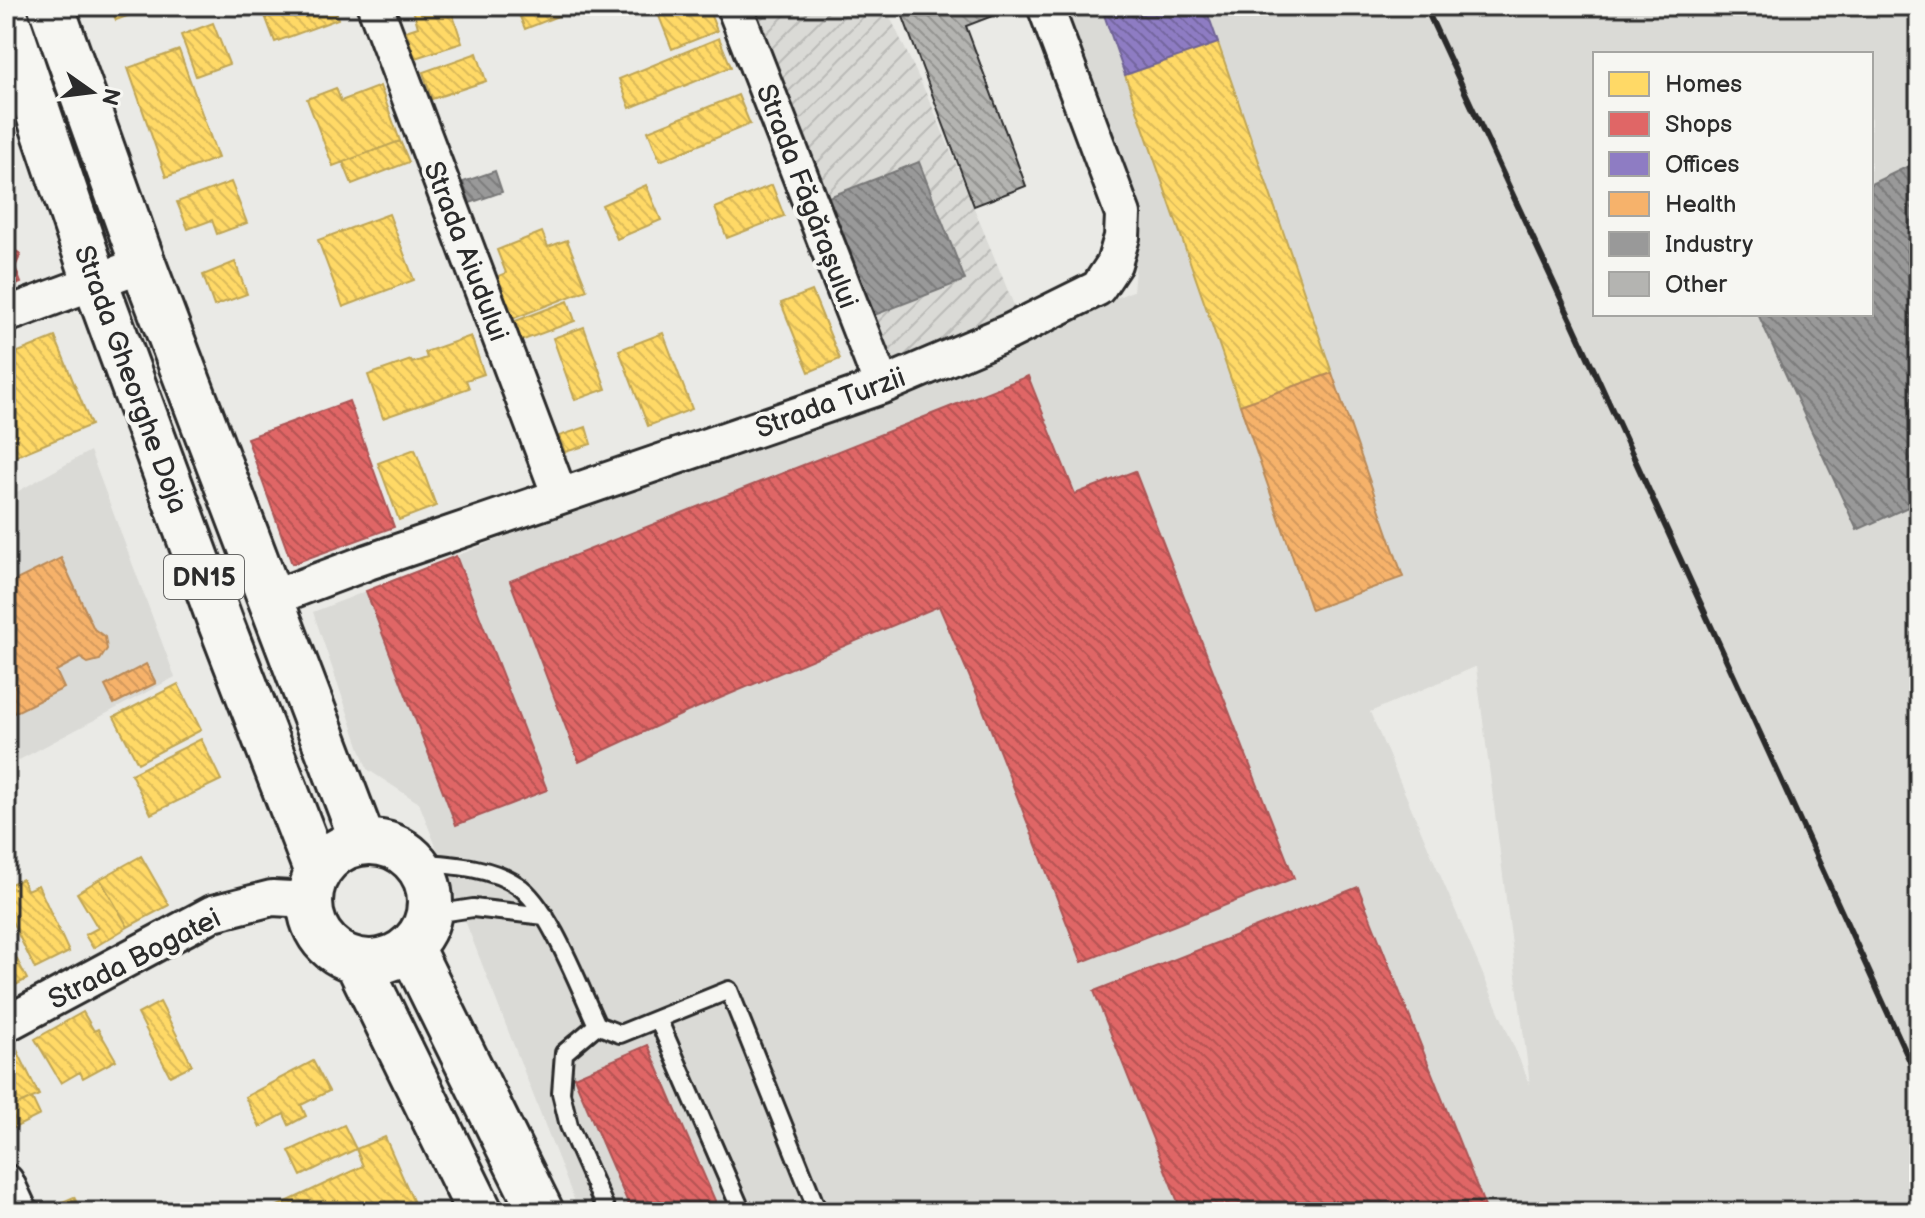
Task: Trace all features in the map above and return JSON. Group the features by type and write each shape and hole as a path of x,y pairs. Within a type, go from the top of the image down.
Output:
{"main road":[{"name":"Strada Gheorghe Doja","path":"51,6 143,264 363,842"},
{"name":"Strada Gheorghe Doja","path":"6,17 95,281 220,621 314,891 315,927 325,943 339,955 357,961"},
{"path":"314,891 329,858 345,847 363,842 382,843 400,850 415,862 425,878 429,896 419,931 385,960 357,961 480,1212"},
{"path":"419,931 541,1212"}],"street":[{"name":"Strada Aiudului","path":"375,6 560,496"},
{"name":"Strada Făgărașului","path":"734,6 882,386"},
{"name":"Strada Turzii","path":"270,599 368,562 882,386 1009,332 1098,288 1114,264 1122,237 1123,214 1045,6"},
{"path":"6,315 143,264"},
{"name":"Strada Bogatei","path":"6,1024 213,913 272,898 291,899 314,891"},
{"path":"6,1182 20,1212"}],"lane":[{"path":"415,862 491,873 519,885 545,916 597,1025 620,1034 729,990 818,1212"},
{"path":"419,931 473,908 545,916"},
{"path":"658,1019 742,1212"},
{"path":"597,1025 564,1053 561,1093 569,1126 607,1212"}],"shaded area":[{"path":"747,6 885,6 932,106 1025,332 892,385"},
{"path":"1066,6 1919,6 1919,1212 579,1212 419,803 367,769 313,612 1133,291 1140,216","holes":["1476,667 1530,1084 1370,712"]},
{"path":"90,451 175,677 6,767 6,498"}],"building: Homes":[{"path":"110,6 155,6 116,20"},
{"path":"283,6 334,6 338,19 275,42 264,13"},
{"path":"412,6 450,6 462,43 415,58 406,31 418,27"},
{"path":"505,6 554,6 558,16 525,29 516,7 507,10"},
{"path":"655,6 707,6 717,31 672,49"},
{"path":"213,23 229,64 196,76 181,35"},
{"path":"719,38 731,67 630,108 619,79"},
{"path":"1218,43 1332,373 1240,405 1125,75"},
{"path":"179,50 218,158 166,177 128,68"},
{"path":"477,53 486,81 432,99 423,72"},
{"path":"380,86 400,141 333,166 307,99 336,88 341,101"},
{"path":"738,95 750,124 660,161 648,131"},
{"path":"400,141 409,162 352,184 343,162"},
{"path":"231,182 247,223 217,234 212,220 188,229 177,202"},
{"path":"646,185 661,220 617,239 602,205"},
{"path":"772,185 784,216 727,238 715,208"},
{"path":"389,214 414,280 343,307 318,240"},
{"path":"542,232 548,247 567,240 587,290 512,319 496,277 506,273 497,250"},
{"path":"235,262 247,294 214,306 203,275"},
{"path":"812,291 840,359 809,372 781,303"},
{"path":"568,301 575,321 518,342 510,323"},
{"path":"584,327 606,389 575,400 553,338"},
{"path":"663,333 692,409 648,426 619,350"},
{"path":"471,336 484,374 466,380 469,388 383,418 368,375 411,360 412,363 427,358 425,352"},
{"path":"55,337 91,425 14,457 6,437 6,357"},
{"path":"586,427 591,444 565,452 559,436"},
{"path":"415,449 436,506 399,520 378,463"},
{"path":"178,684 201,730 138,763 114,717"},
{"path":"201,739 221,780 151,814 131,774"},
{"path":"141,856 169,905 128,927 100,879"},
{"path":"22,879 27,890 38,885 69,952 35,969 6,909 6,886"},
{"path":"100,879 128,927 93,948 85,935 98,928 77,893"},
{"path":"6,938 27,979 6,990"},
{"path":"160,1002 192,1065 170,1076 138,1014"},
{"path":"83,1012 94,1031 98,1029 116,1060 83,1078 80,1072 61,1083 35,1039"},
{"path":"17,1050 39,1095 9,1109 6,1103 6,1055"},
{"path":"313,1061 329,1091 301,1105 306,1116 289,1125 284,1114 260,1127 245,1097"},
{"path":"32,1098 40,1115 6,1132 6,1103 9,1109"},
{"path":"344,1125 356,1149 301,1176 289,1151"},
{"path":"385,1137 418,1212 265,1212 363,1166 356,1149"},
{"path":"74,1197 81,1212 47,1212 46,1209"},
{"path":"120,1204 123,1212 103,1212"}],"building: Shops":[{"path":"6,241 8,247 21,254 15,267 21,283 6,289"},
{"path":"1028,376 1075,494 1135,471 1294,878 1082,962 977,694 939,606 687,712 579,762 510,581"},
{"path":"349,401 394,527 292,564 247,438"},
{"path":"456,556 547,790 456,825 366,591"},
{"path":"1358,887 1487,1212 1182,1212 1094,991"},
{"path":"648,1045 720,1212 632,1212 602,1143 574,1077"}],"building: Offices":[{"path":"1101,6 1205,6 1218,43 1125,75"}],"building: Health":[{"path":"1332,373 1403,577 1311,610 1240,405"},
{"path":"61,558 94,629 105,637 107,649 100,660 88,663 80,658 56,671 64,688 6,717 6,585"},
{"path":"146,664 156,683 114,704 105,686"}],"building: Industry":[{"path":"1909,6 1919,6 1919,28"},
{"path":"1919,161 1919,502 1857,530 1759,316 1873,316 1873,183"},
{"path":"919,162 965,280 872,316 826,198"},
{"path":"495,171 502,192 470,203 463,182"}],"building: Other":[{"path":"899,6 1018,6 966,26 1026,186 974,206"}],"railway":[{"path":"1425,6 1919,1081"}]}
